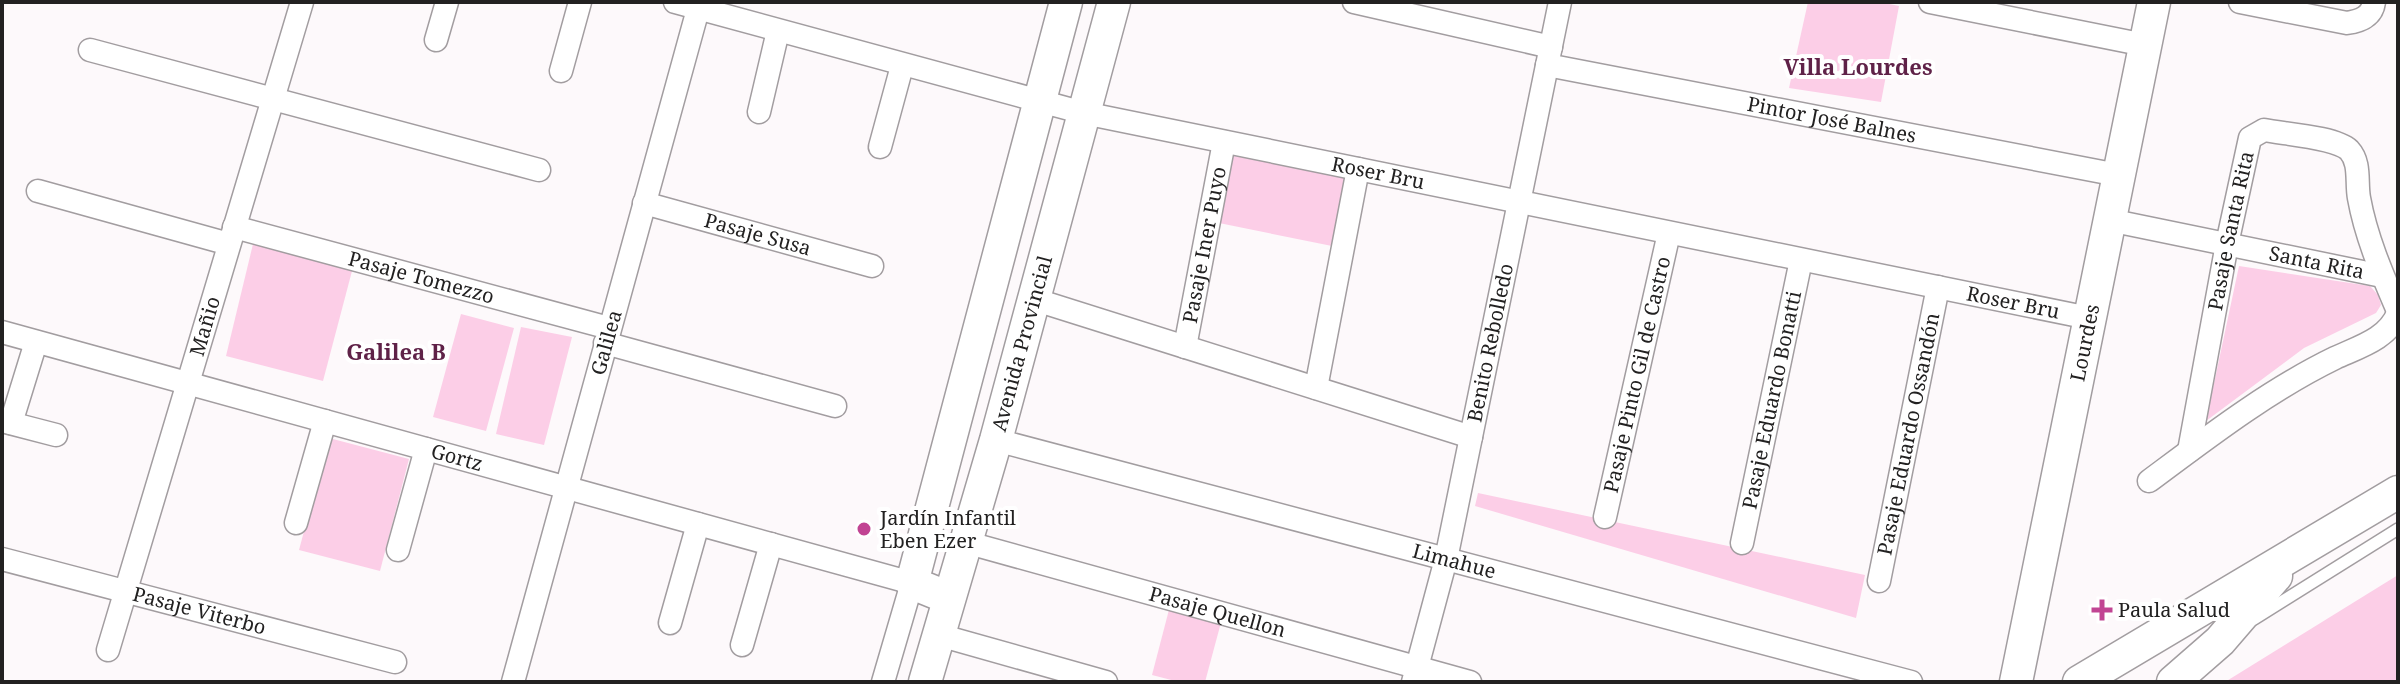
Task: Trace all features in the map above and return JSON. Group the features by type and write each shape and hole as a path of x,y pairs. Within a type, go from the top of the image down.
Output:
{"street":[{"name":"Mañio","path":"108,650 302,2"},
{"path":"436,40 447,2"},
{"path":"561,71 580,2"},
{"name":"Roser Bru","path":"675,2 699,6 1039,103 2089,318"},
{"path":"883,682 1066,2"},
{"name":"Avenida Provincial","path":"925,682 996,440 1114,2"},
{"name":"Pintor José Balnes","path":"1354,2 1380,5 1549,56 2118,175"},
{"name":"Benito Rebolledo","path":"1415,675 1446,559 1560,2"},
{"path":"1930,2 2145,45"},
{"name":"Lourdes","path":"2016,682 2154,2"},
{"path":"2240,2 2347,23 2361,20 2373,10 2374,2"},
{"name":"Galilea","path":"513,682 699,6"},
{"path":"759,112 778,31"},
{"path":"90,50 539,170"},
{"path":"880,147 902,66"},
{"name":"Pasaje Santa Rita","path":"2149,481 2311,370 2381,336 2393,326 2398,312 2362,216 2357,191 2357,162 2349,150 2338,143 2264,130 2250,138 2189,451"},
{"name":"Pasaje Iner Puyo","path":"1185,347 1224,142"},
{"path":"1316,388 1358,169"},
{"name":"Pasaje Tomezzo","path":"38,191 232,236 607,335 835,406"},
{"name":"Pasaje Susa","path":"644,203 872,266"},
{"name":"Santa Rita","path":"2109,220 2382,276"},
{"name":"Pasaje Pinto Gil de Castro","path":"1605,517 1669,233"},
{"name":"Pasaje Eduardo Bonatti","path":"1742,543 1801,260"},
{"name":"Pasaje Eduardo Ossandón","path":"1879,581 1938,287"},
{"path":"1033,299 1471,437"},
{"name":"Gortz","path":"2,332 912,583"},
{"path":"36,342 6,422 56,435"},
{"path":"296,523 325,421"},
{"name":"Limahue","path":"996,440 1911,682"},
{"path":"398,550 426,449"},
{"path":"2079,682 2398,492"},
{"path":"670,623 698,524"},
{"name":"Pasaje Quellon","path":"965,542 1415,675 1470,682"},
{"path":"742,645 771,544"},
{"path":"2173,682 2220,641 2294,556"},
{"name":"Pasaje Viterbo","path":"2,559 395,662"},
{"path":"912,583 949,598"},
{"path":"939,635 1106,682"}],"lane":[{"path":"2220,641 2398,529"}],"shaded area":[{"path":"1808,2 1880,2 1899,6 1881,102 1789,88"},
{"path":"1229,155 1347,176 1332,246 1219,223"},
{"path":"253,244 352,271 323,381 226,356"},
{"path":"2239,266 2370,286 2378,295 2381,305 2376,313 2304,348 2206,421"},
{"path":"461,314 514,328 486,431 433,417"},
{"path":"521,327 572,337 544,445 496,434"},
{"path":"329,438 409,459 380,571 299,550"},
{"path":"1478,493 1865,575 1856,618 1475,506"},
{"path":"2398,575 2398,682 2225,682"},
{"path":"1171,602 1223,615 1205,682 1179,682 1152,675"}],"place":[{"name":"Jardín Infantil Eben Ezer","path":"864,529"},
{"name":"Paula Salud","path":"2102,610"}],"district":[{"name":"Villa Lourdes","path":"1858,67"},
{"name":"Galilea B","path":"396,352"}]}
